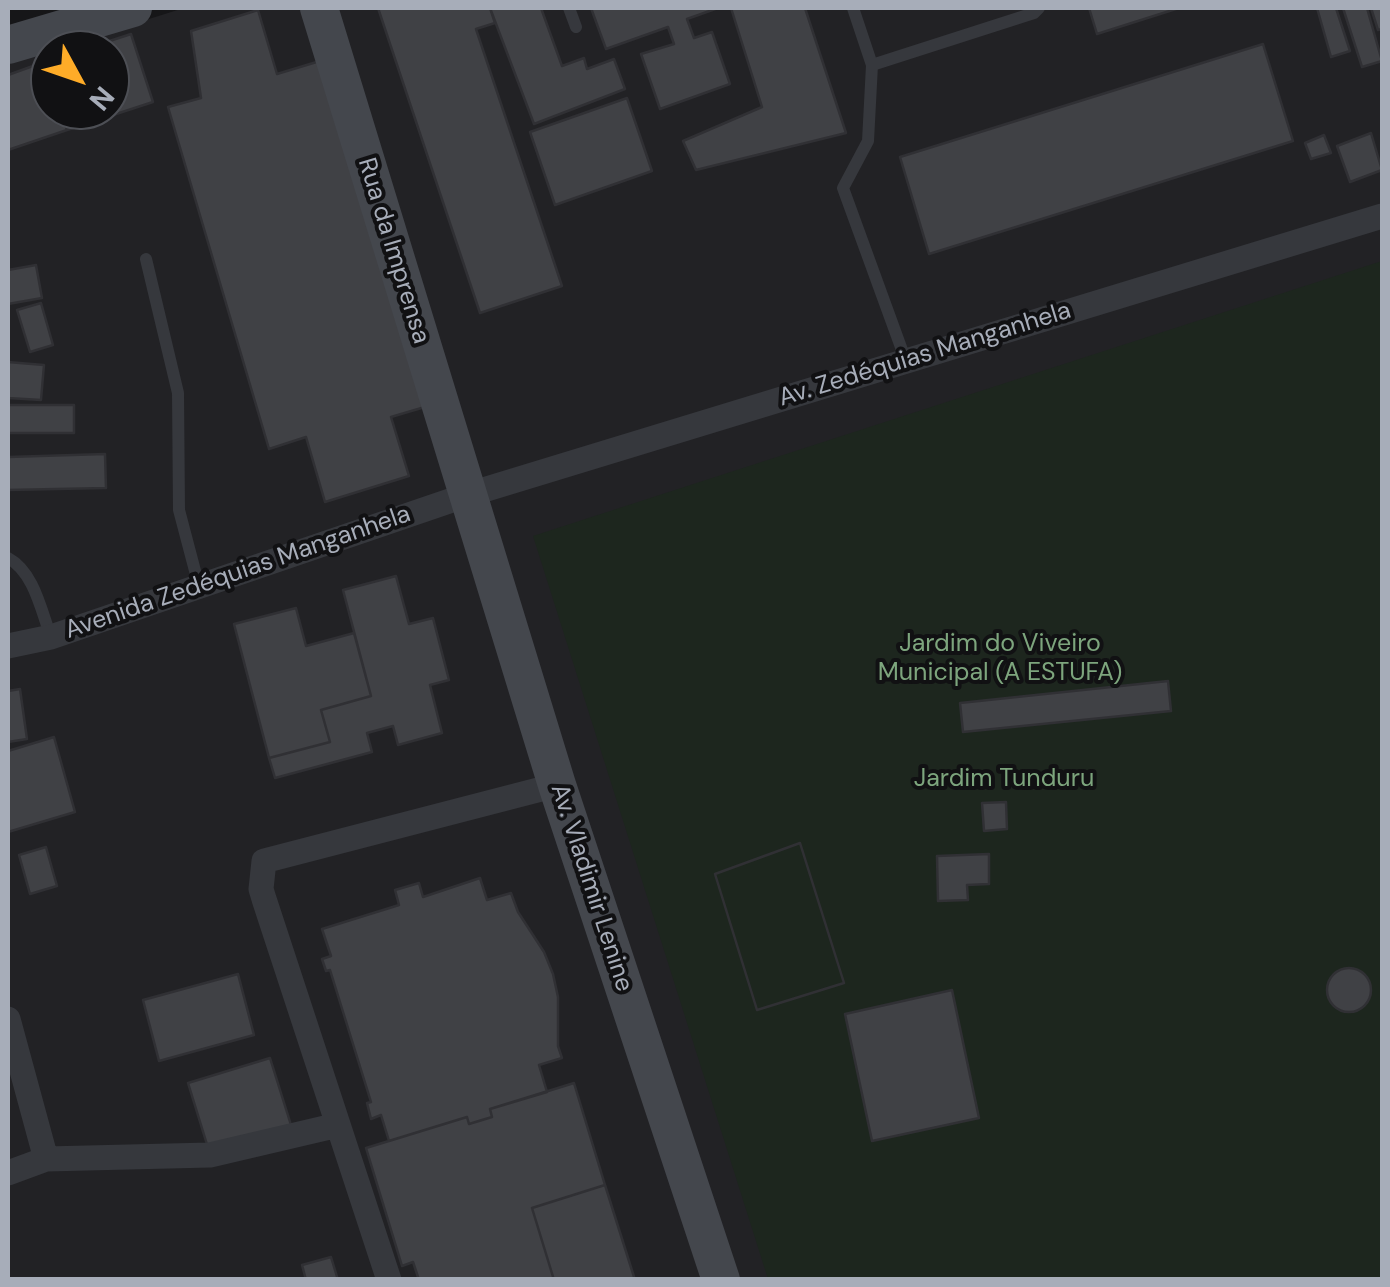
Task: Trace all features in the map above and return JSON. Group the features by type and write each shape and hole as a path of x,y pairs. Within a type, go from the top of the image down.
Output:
{"main road":[{"path":"8,45 132,8"},
{"name":"Rua da Imprensa","path":"319,8 467,495"},
{"name":"Av. Vladimir Lenine","path":"467,495 557,785 721,1280"}],"street":[{"name":"Av. Zedéquias Manganhela","path":"467,495 1382,216"},
{"name":"Avenida Zedéquias Manganhela","path":"8,646 52,637 467,495"},
{"path":"389,1280 264,899 264,861 557,785"},
{"path":"8,1019 46,1159"},
{"path":"8,1173 46,1159 210,1155 338,1125"}],"lane":[{"path":"570,8 576,28"},
{"path":"853,8 872,65 868,141 843,188 906,361"},
{"path":"872,65 1035,9"},
{"path":"146,258 178,393 178,510 199,586"},
{"path":"8,558 27,574 52,637"}],"shaded area":[{"path":"184,8 1382,8 1382,1279 8,1279 8,64 30,57 30,130 130,130 130,30 114,30"}],"green space":[{"name":"Jardim Tunduru","path":"1382,261 1382,1279 768,1279 533,536"}],"building":[{"path":"378,8 490,8 495,23 476,29 562,286 480,313"},
{"path":"490,8 541,8 562,66 584,58 587,69 614,59 625,89 534,124"},
{"path":"591,8 718,8 687,19 694,38 712,32 730,84 660,109 641,54 674,44 668,27 606,49"},
{"path":"731,8 805,8 846,133 696,170 683,141 762,107"},
{"path":"1089,8 1179,8 1097,34"},
{"path":"1317,8 1336,8 1350,51 1331,57"},
{"path":"1343,8 1367,8 1382,61 1362,67"},
{"path":"1371,8 1382,8 1382,29 1378,30"},
{"path":"258,10 277,74 333,57 435,404 391,417 409,476 325,502 306,437 269,449 168,107 201,98 191,31"},
{"path":"130,34 153,102 130,109"},
{"path":"1263,44 1293,141 929,254 900,157"},
{"path":"30,67 30,130 67,130 8,150 8,75"},
{"path":"627,98 652,171 555,205 530,132"},
{"path":"1371,133 1382,170 1350,182 1337,146"},
{"path":"1324,135 1331,153 1311,159 1305,143"},
{"path":"36,265 42,298 8,304 8,270"},
{"path":"41,303 53,345 30,352 17,310"},
{"path":"8,362 44,365 41,400 8,398"},
{"path":"8,405 74,405 74,433 8,433"},
{"path":"105,454 106,488 8,490 8,457"},
{"path":"396,576 409,624 433,618 449,680 430,685 442,733 398,745 393,726 367,733 372,752 275,778 269,758 330,742 321,710 371,696 343,590"},
{"path":"296,608 306,646 354,633 371,696 321,710 330,742 269,758 234,624"},
{"path":"1168,681 1171,711 963,732 960,703"},
{"path":"20,689 27,739 8,742 8,691"},
{"path":"54,737 75,812 8,832 8,751"},
{"path":"1006,802 1007,829 984,831 982,803"},
{"path":"800,843 844,983 757,1010 715,874"},
{"path":"800,843 844,983 757,1010 715,874"},
{"path":"46,847 57,886 30,894 19,855"},
{"path":"989,854 989,884 967,885 968,900 938,901 937,856"},
{"path":"480,878 487,900 511,893 518,912 544,952 558,997 558,1046 562,1058 539,1065 547,1092 490,1109 492,1117 469,1124 467,1117 389,1141 381,1115 371,1119 367,1103 371,1102 330,970 326,971 322,959 331,956 322,929 399,905 395,890 419,883 423,897"},
{"path":"1349,968 1364,975 1371,990 1364,1005 1349,1012 1334,1005 1327,990 1334,975"},
{"path":"238,974 254,1035 159,1061 143,1000"},
{"path":"952,990 979,1118 872,1141 845,1014"},
{"path":"270,1058 291,1125 209,1151 188,1083"},
{"path":"574,1083 605,1185 532,1208 554,1280 419,1280 413,1262 402,1266 366,1148 467,1117 469,1124 492,1117 490,1109"},
{"path":"605,1185 635,1280 554,1280 532,1208"},
{"path":"331,1257 338,1280 306,1280 302,1265"}],"park label":[{"name":"Jardim do Viveiro Municipal (A ESTUFA)","path":"1000,658"}]}
